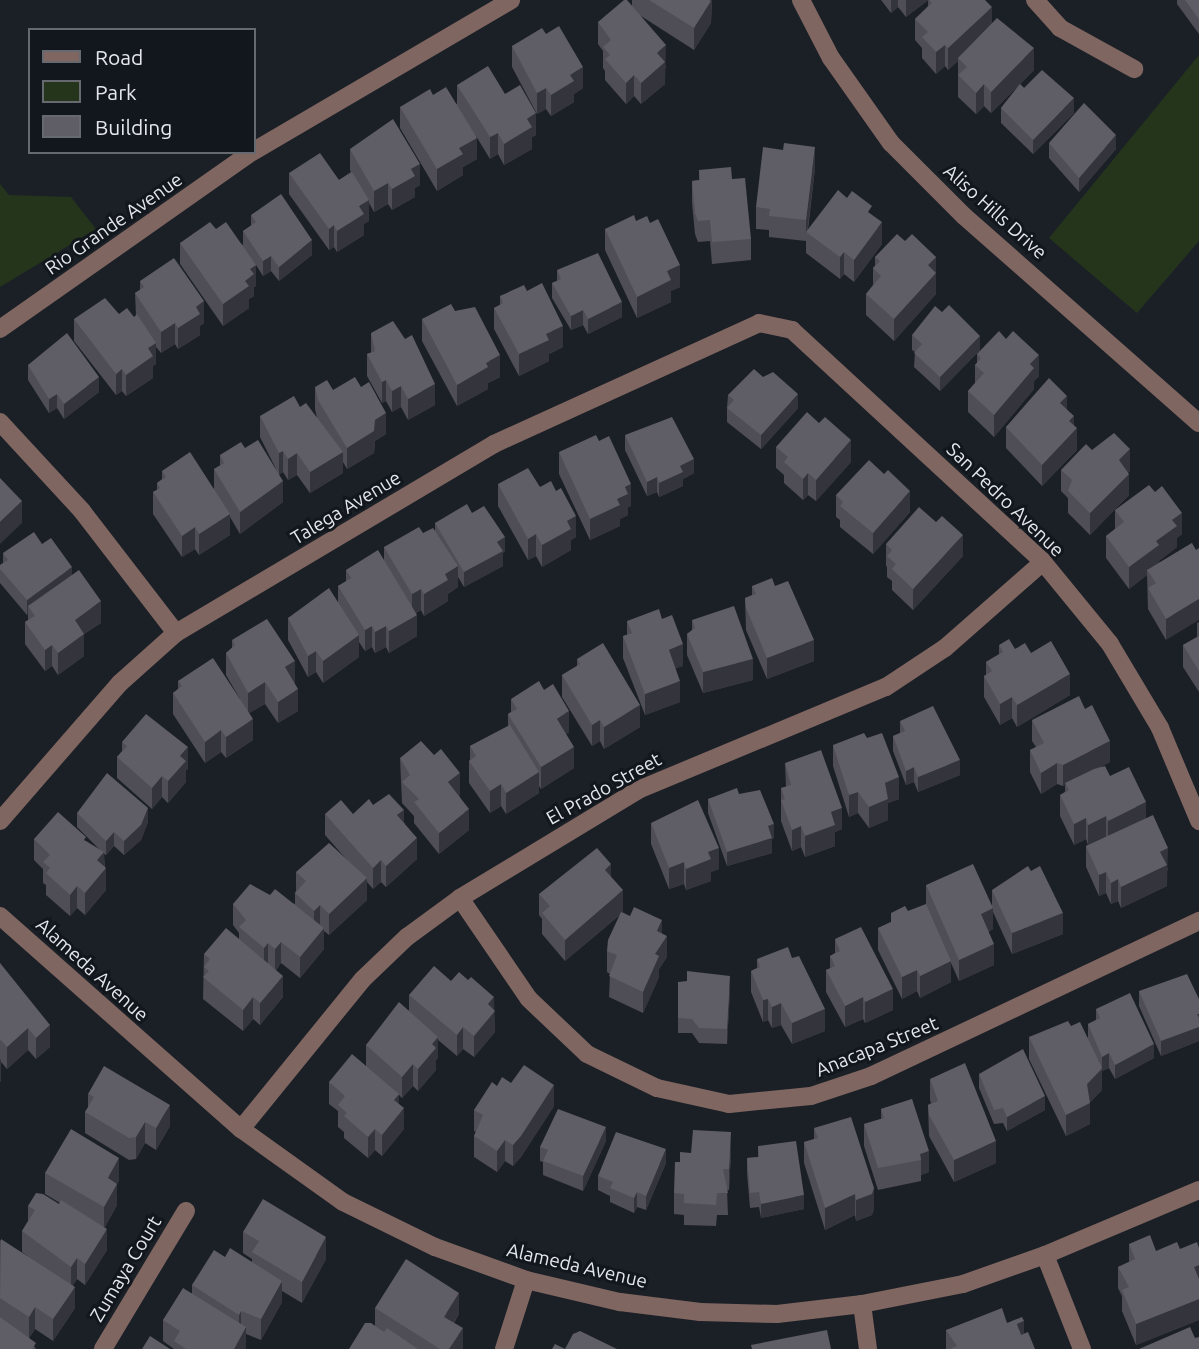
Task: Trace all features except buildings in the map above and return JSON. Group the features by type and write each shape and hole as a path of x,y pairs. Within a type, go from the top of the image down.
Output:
{"street":[{"name":"Rio Grande Avenue","path":"256,150 511,0"},
{"name":"Aliso Hills Drive","path":"801,0 831,58 891,143 964,216 1199,423"},
{"path":"1035,0 1060,28 1134,69"},
{"name":"Rio Grande Avenue","path":"0,329 250,154"},
{"name":"San Pedro Avenue","path":"775,324 798,336 1043,562 1110,644 1160,728 1199,821"},
{"name":"Talega Avenue","path":"0,821 120,683 176,634 494,444 744,326 775,324"},
{"path":"0,422 82,511 176,634"},
{"name":"El Prado Street","path":"241,1129 363,979 407,937 460,898 638,790 886,687 945,648 1043,562"},
{"name":"Anacapa Street","path":"460,898 529,999 587,1054 657,1088 729,1104 811,1096 872,1076 1199,921"},
{"name":"Alameda Avenue","path":"0,916 241,1129 343,1202 435,1247 526,1280 620,1301 700,1312 776,1314 862,1304 963,1284 1045,1255 1199,1190"},
{"name":"Zumaya Court","path":"103,1349 186,1211"},
{"path":"1045,1255 1082,1349"},
{"path":"504,1349 526,1280"},
{"path":"862,1304 868,1349"}],"green space":[{"path":"1199,55 1199,241 1137,313 1049,238"},
{"path":"0,184 9,195 71,197 96,229 0,287"}]}
